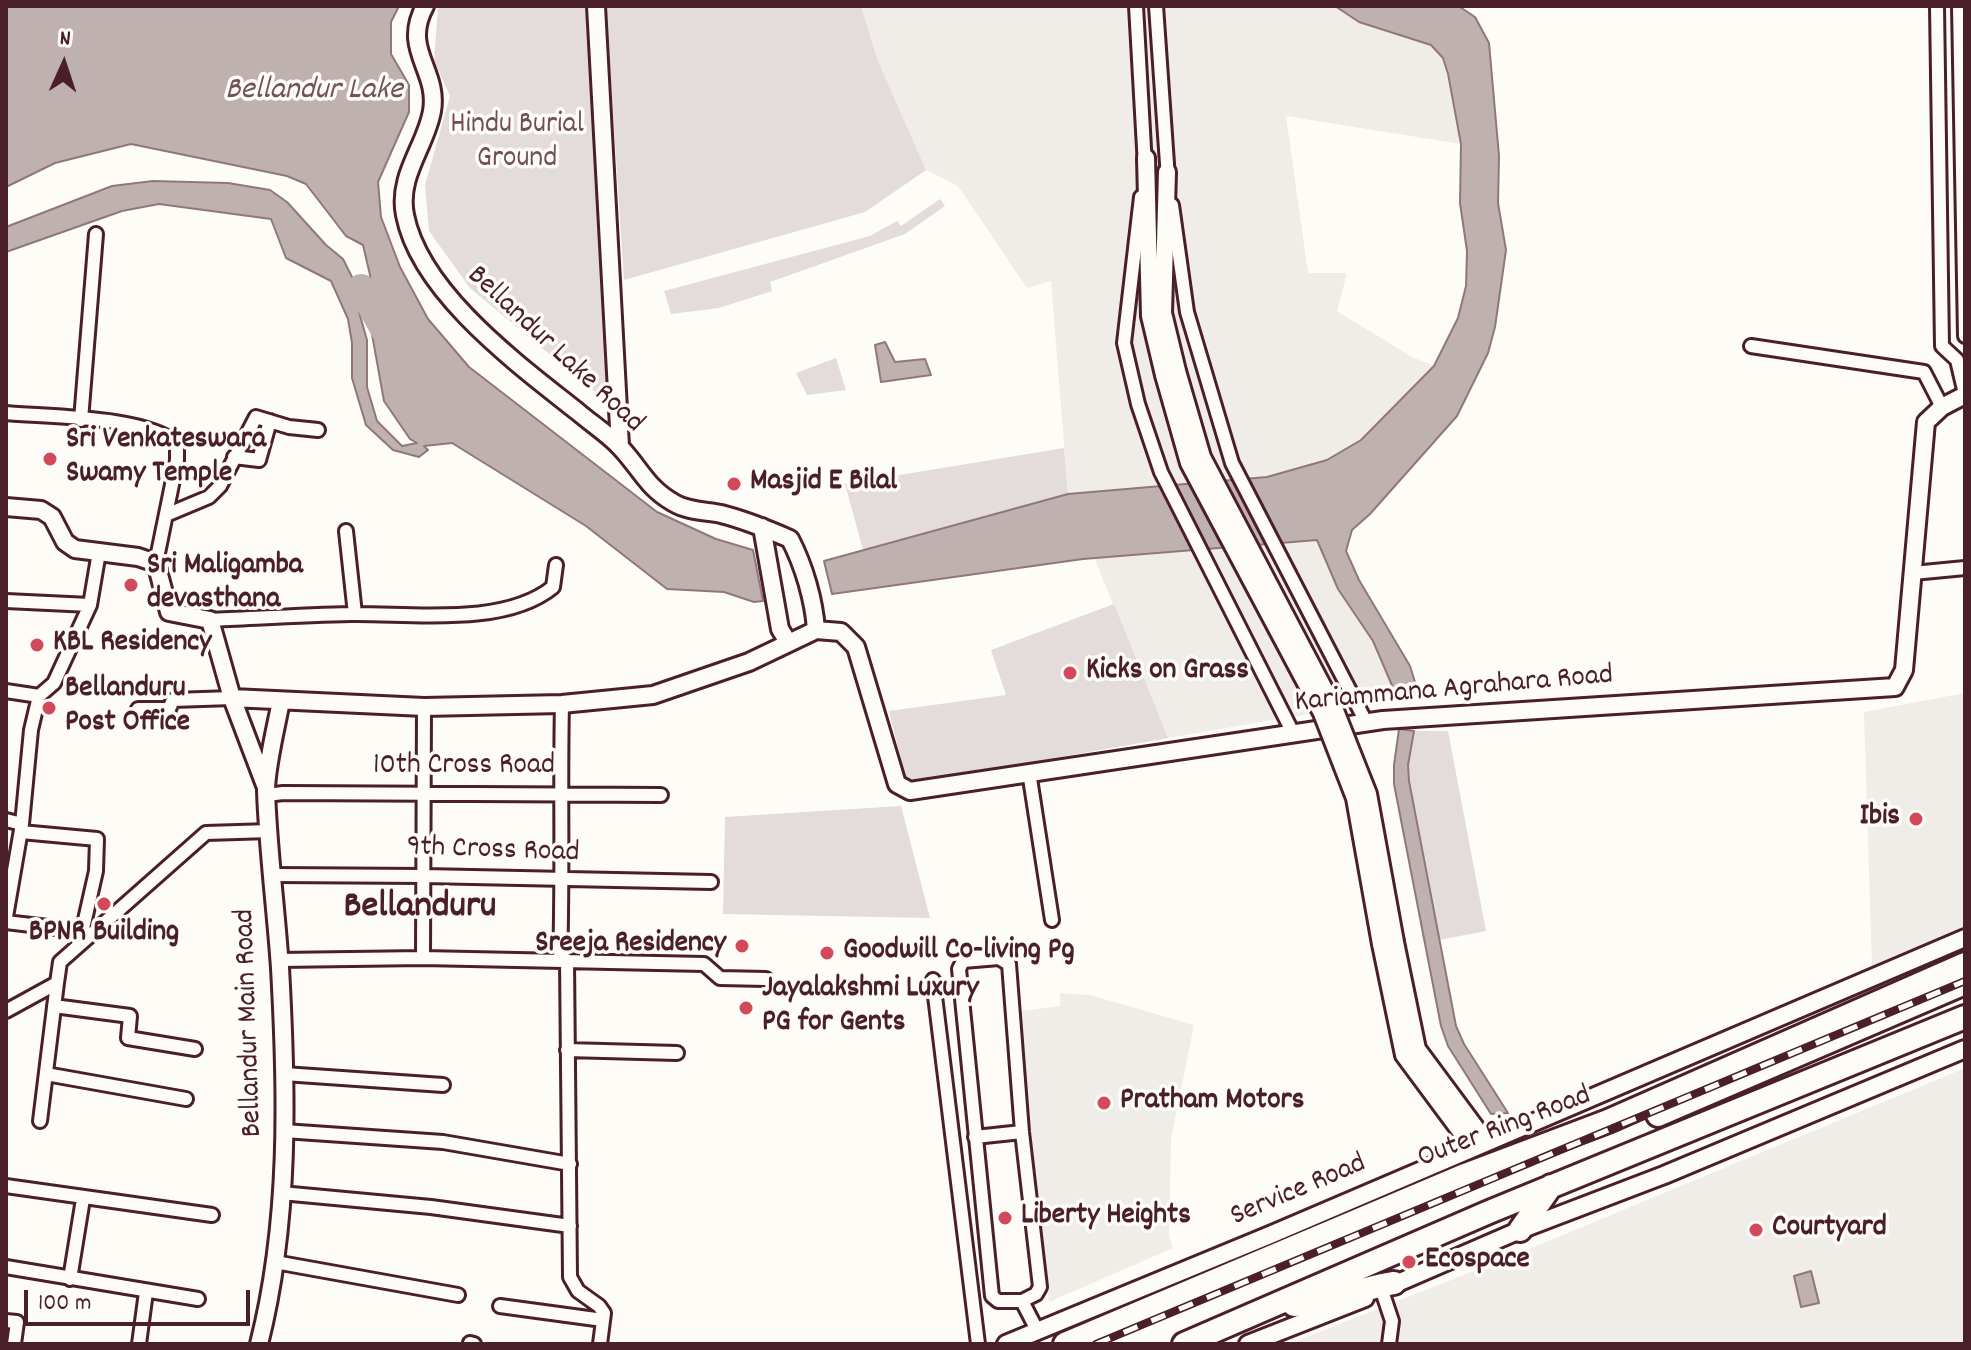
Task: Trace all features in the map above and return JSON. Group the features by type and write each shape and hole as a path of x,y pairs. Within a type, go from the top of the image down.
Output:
{"highway":[{"name":"Outer Ring Road","path":"1066,1344 1323,1224 1561,1140 1965,964"},
{"path":"1561,1140 1619,1132 1965,983"},
{"path":"1184,1344 1552,1186 1965,1017"},
{"path":"1520,1230 1552,1186"},
{"path":"1272,1306 1310,1304 1365,1287 1388,1287"}],"street":[{"name":"Bellandur Lake Road","path":"425,6 415,34 432,89 432,111 413,158 403,199 405,217 414,240 437,282 466,317 511,358 620,446 654,491 679,506 720,514 790,539 815,612 816,630"},
{"path":"596,6 620,446"},
{"path":"1136,6 1146,158 1150,316 1202,457 1334,708 1368,794 1388,943 1417,1049 1480,1145"},
{"path":"1156,6 1167,172 1187,312 1232,463 1366,722"},
{"path":"1751,346 1924,372 1942,407 1965,394 1957,360 1942,346 1937,6"},
{"path":"1959,6 1965,336"},
{"path":"1146,158 1124,343 1138,404 1161,472 1293,733"},
{"path":"1167,172 1163,313 1170,373"},
{"path":"81,420 96,234"},
{"path":"1957,360 1965,344"},
{"name":"Kariammana Agrahara Road","path":"816,630 841,632 856,647 897,784 910,791 1426,715 1895,687 1904,670 1926,422 1942,407"},
{"path":"6,413 115,421 168,435 177,444 177,460 156,563 169,612 210,620 355,614 426,616 501,610 538,600 553,587 556,565"},
{"path":"166,515 209,497 220,486 256,417 289,427 318,430"},
{"path":"234,457 259,460 270,421"},
{"path":"6,507 41,510 52,517 65,542 75,549 138,557 156,563"},
{"path":"762,527 784,635"},
{"path":"346,531 355,614"},
{"path":"86,935 73,930 6,920 22,828 25,769 39,696 54,683 90,605 99,552"},
{"path":"1913,573 1965,568"},
{"path":"6,601 90,605"},
{"path":"210,620 232,698 266,791"},
{"path":"138,709 169,709 173,700 232,698 424,707 562,704 653,695 749,662 784,635 816,630"},
{"path":"6,691 39,696"},
{"name":"Bellandur Main Road","path":"263,1343 275,1262 284,1131 279,960 266,791 281,701"},
{"path":"562,704 560,794 570,1277 578,1291 604,1313 600,1344"},
{"path":"423,958 424,707"},
{"path":"1029,772 1052,920"},
{"name":"10th Cross Road","path":"266,791 661,795"},
{"path":"6,820 22,828 97,839 96,871 86,935"},
{"path":"40,1121 60,962 86,935 206,833 270,831"},
{"name":"9th Cross Road","path":"274,875 711,882"},
{"name":"Service Road","path":"1006,1344 1323,1224 1480,1145 1965,938"},
{"path":"279,960 423,958 704,964 720,978 766,979"},
{"path":"999,958 1009,964 1022,1132 1040,1287 1036,1294 1022,1301 998,1301 992,1296 975,1137 959,969 963,961 999,958"},
{"path":"933,980 978,1344"},
{"path":"6,1011 57,983"},
{"path":"54,1006 130,1016 128,1038 195,1049"},
{"path":"1248,1344 1283,1337 1520,1230 1664,1175 1965,1049"},
{"path":"567,1050 677,1053"},
{"path":"46,1074 186,1099"},
{"path":"284,1074 443,1085"},
{"path":"284,1131 443,1142 570,1164"},
{"path":"975,1137 1022,1132"},
{"path":"6,1186 212,1215"},
{"path":"281,1193 431,1207 570,1226"},
{"path":"70,1279 83,1199"},
{"path":"275,1262 458,1295"},
{"path":"6,1267 198,1299"},
{"path":"1388,1287 1392,1332 1389,1344"},
{"path":"139,1344 146,1292"},
{"path":"1022,1301 1037,1330"},
{"path":"500,1306 603,1320"},
{"path":"6,1321 17,1322 14,1344"}],"shaded area":[{"path":"861,6 1335,6 1360,22 1431,44 1443,58 1461,144 1286,116 1308,273 1347,273 1337,311 1410,356 1434,366 1361,440 1327,460 1301,468 1397,697 1168,738 1068,494 1051,281 1027,288 958,186 926,170 878,61"},
{"name":"Ibis","path":"1965,693 1965,926 1872,966 1864,712"},
{"path":"1060,993 1090,995 1194,1025 1171,1139 1169,1236 1173,1248 1049,1302 1014,1012 1060,1006"},
{"path":"1965,1068 1965,1344 1289,1344 1522,1252"}],"green space":[{"name":"Hindu Burial Ground","path":"438,6 588,6 607,402 470,288 429,231 425,185 450,96 434,61"},
{"path":"606,6 861,6 878,61 926,170 865,212 624,280"},
{"path":"940,199 945,206 905,234 770,282 772,291 719,308 671,314 664,291 870,236 897,221 901,226"},
{"path":"836,358 846,390 807,395 796,373"},
{"path":"1064,448 1068,494 863,550 845,484"},
{"name":"Kicks on Grass","path":"1114,604 1168,738 907,784 889,711 1006,695 991,650"},
{"path":"1414,731 1448,731 1486,931 1439,940 1409,781 1408,765"},
{"path":"901,806 930,918 723,914 725,817"}],"water":[{"name":"Bellandur Lake","path":"6,6 399,6 391,22 391,54 409,85 409,112 378,182 381,217 400,267 428,319 469,367 657,512 716,539 753,550 763,601 754,602 724,592 667,589 586,526 452,443 424,446 428,450 419,457 393,450 366,425 352,378 348,319 331,281 286,258 271,219 159,204 122,211 6,252 6,227 112,186 153,181 228,183 270,190 287,202 343,259 362,297 359,312 367,340 367,387 377,421 402,446 417,443 410,439 384,401 370,323 370,275 363,245 346,236 306,184 287,176 131,144 55,163 6,187"},
{"path":"1335,6 1460,7 1475,17 1489,43 1499,156 1498,203 1506,250 1495,327 1488,353 1457,416 1370,514 1352,530 1346,551 1359,580 1410,666 1419,695 1397,697 1373,641 1338,589 1317,540 1083,559 832,594 824,561 1068,494 1267,477 1327,460 1361,440 1434,366 1458,318 1466,286 1467,251 1460,203 1461,144 1448,74 1443,58 1431,45 1359,22"},
{"path":"885,342 895,362 925,359 931,375 881,382 875,345"},
{"path":"1399,729 1414,731 1408,765 1409,781 1456,1026 1508,1113 1491,1114 1448,1046 1441,1026 1394,784"},
{"path":"1811,1271 1819,1303 1801,1307 1794,1276"}],"waterway":[{"path":"352,282 361,288"},
{"path":"361,288 388,336"}],"railway":[{"path":"1096,1344 1965,981"}],"place":[{"name":"Sri Venkateswara Swamy Temple","path":"50,459"},
{"name":"Masjid E Bilal","path":"734,484"},
{"name":"Sri Maligamba devasthana","path":"131,585"},
{"name":"KBL Residency","path":"37,645"},
{"name":"Kicks on Grass","path":"1070,673"},
{"name":"Bellanduru Post Office","path":"49,708"},
{"name":"Ibis","path":"1916,819"},
{"name":"BPNR Building","path":"104,904"},
{"name":"Sreeja Residency","path":"742,946"},
{"name":"Goodwill Co-living Pg","path":"827,953"},
{"name":"Jayalakshmi Luxury PG for Gents","path":"746,1008"},
{"name":"Pratham Motors","path":"1104,1103"},
{"name":"Liberty Heights","path":"1005,1218"},
{"name":"Courtyard","path":"1756,1230"},
{"name":"Ecospace","path":"1409,1262"}],"district":[{"name":"Bellanduru","path":"420,910"}]}
